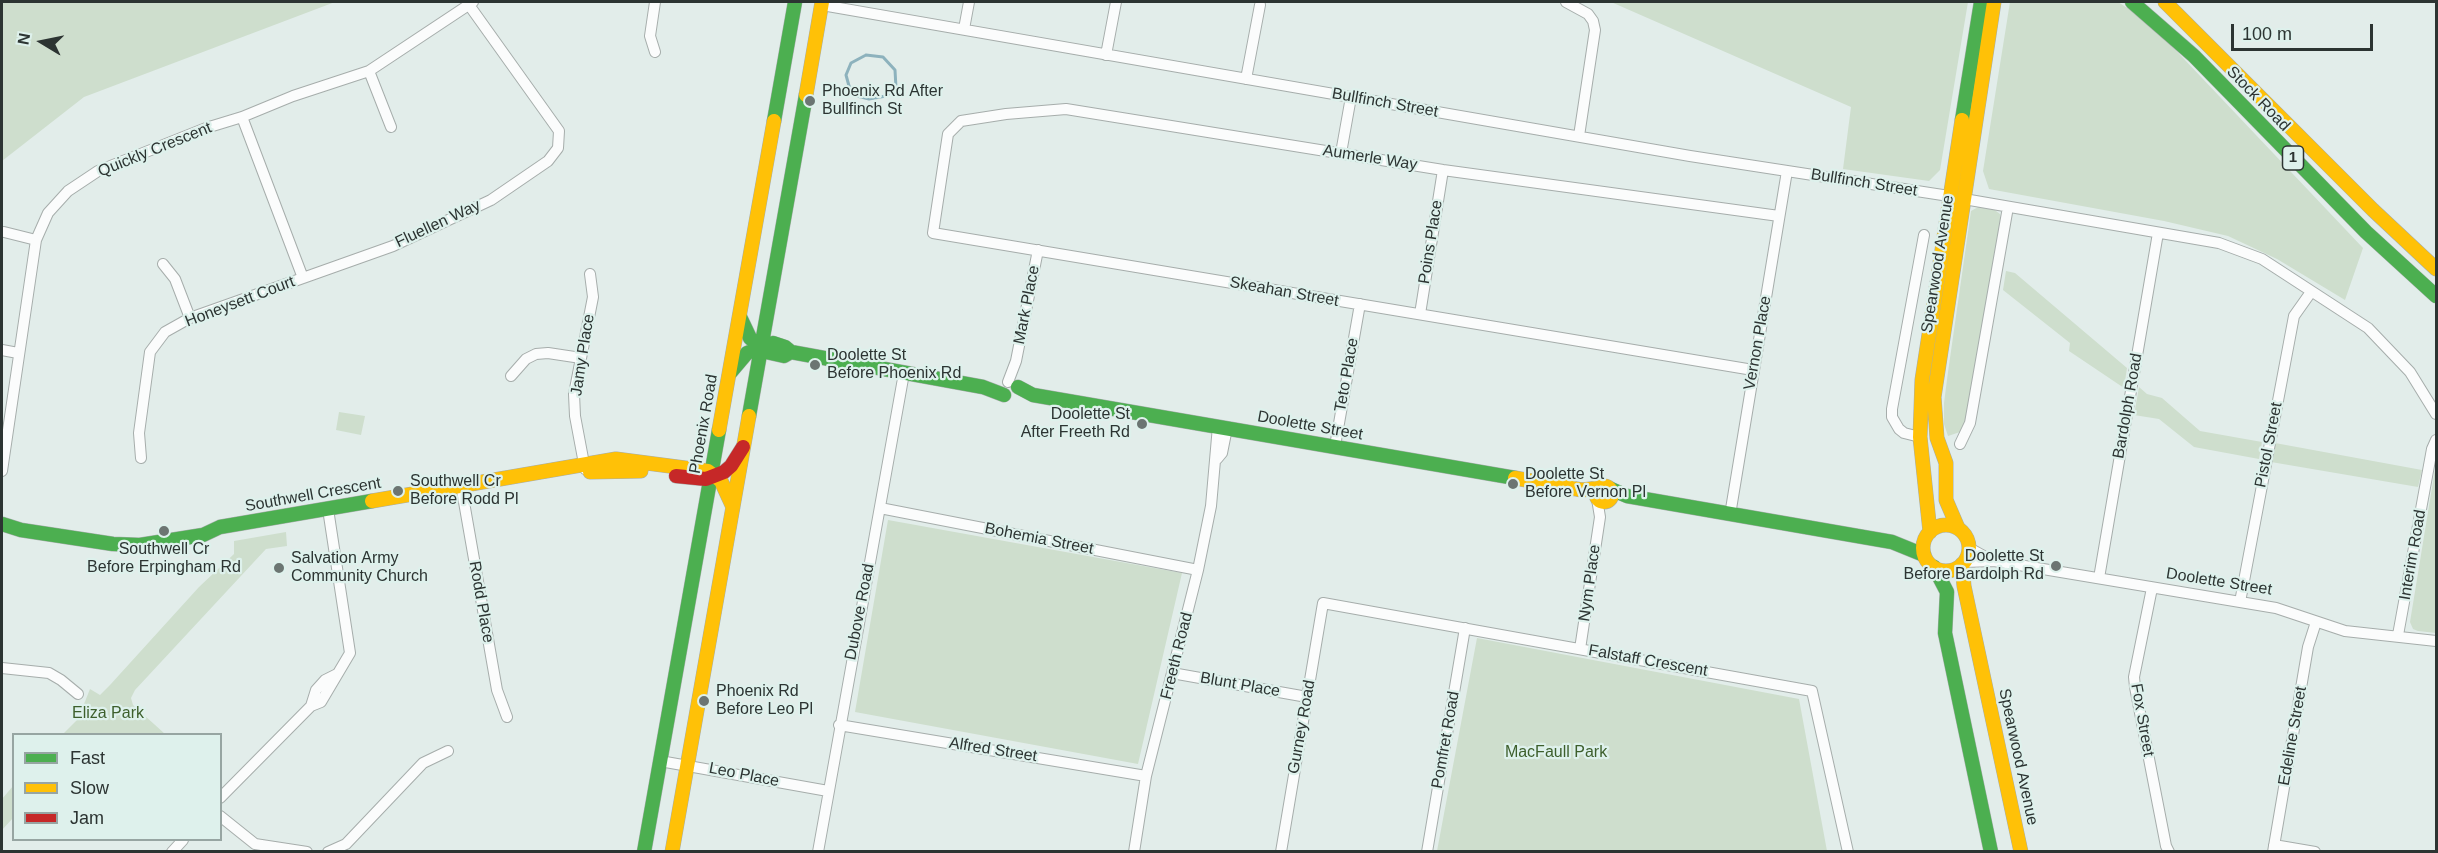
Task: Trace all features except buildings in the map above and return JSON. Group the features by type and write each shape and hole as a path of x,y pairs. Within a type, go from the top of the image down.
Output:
{"main road":[{"name":"Phoenix Road","path":"644,852 713,475 795,2"},
{"name":"Spearwood Avenue","path":"1924,555 1927,535 1919,409 1948,196 1981,2"},
{"name":"Spearwood Avenue","path":"1994,2 1934,397 1937,438 1946,463 1946,500 1958,528 1966,537 1969,548 1963,563 1964,586 2021,852"},
{"name":"Stock Road","path":"2132,2 2194,56 2338,205 2436,296"},
{"name":"Stock Road","path":"2165,2 2373,210 2436,269"},
{"path":"672,852 822,3"},
{"path":"740,317 750,338 761,346"},
{"name":"Doolette Street","path":"761,346 773,343 791,352 904,373 983,387 1011,388 1034,395 1582,489 1603,496 1627,496 1892,542 1924,555"},
{"path":"730,373 747,353 761,346"},
{"path":"713,475 724,472 731,466 744,445"},
{"name":"Southwell Crescent","path":"4,528 132,545 203,535 221,537 329,514 585,469 629,470 699,480 713,475"},
{"path":"713,475 722,481 733,507"},
{"path":"1927,535 1943,525 1958,528"},
{"name":"Doolette Street","path":"1892,542 1927,535"},
{"path":"1924,555 1946,587 1945,633 1991,852"},
{"path":"1934,567 1949,571 1963,563"}],"street":[{"path":"655,2 650,36 655,52"},
{"path":"964,29 969,2"},
{"path":"1106,55 1116,2"},
{"path":"1566,2 1588,14 1595,30 1579,136"},
{"name":"Quickly Crescent","path":"2,471 36,240 48,213 68,191 98,171 206,128 369,71 471,3"},
{"name":"Fluellen Way","path":"303,278 393,246 491,200 549,161 558,148 560,131 471,3"},
{"name":"Bullfinch Street","path":"822,3 1351,97 1948,196"},
{"path":"1246,79 1260,5"},
{"path":"369,71 391,127"},
{"path":"1341,153 1351,97"},
{"name":"Aumerle Way","path":"961,121 1006,114 1066,109 1443,170 1779,216"},
{"path":"242,117 303,278"},
{"name":"Skeahan Street","path":"961,121 948,134 933,232 1753,370"},
{"name":"Poins Place","path":"1420,314 1443,170"},
{"name":"Vernon Place","path":"1730,514 1787,171"},
{"path":"1964,199 2219,243 2262,259 2368,328 2410,372 2436,414"},
{"path":"1960,444 1970,423 2008,207"},
{"path":"4,232 36,240"},
{"name":"Bardolph Road","path":"2099,578 2158,233"},
{"name":"Spearwood Avenue","path":"1920,437 1904,433 1899,429 1892,417 1892,409 1924,235"},
{"name":"Mark Place","path":"1011,388 1038,250"},
{"path":"163,264 174,279 190,318"},
{"name":"Jamy Place","path":"585,469 575,416 574,394 593,297 590,274"},
{"name":"Honeysett Court","path":"141,458 139,433 150,352 165,332 190,318 303,278"},
{"name":"Pistol Street","path":"2240,603 2294,316 2311,292"},
{"name":"Teto Place","path":"1335,446 1360,304"},
{"path":"2,350 18,353"},
{"path":"511,375 526,359 536,354 549,353 581,358"},
{"name":"Dubove Road","path":"818,852 839,724 904,373"},
{"name":"Freeth Road","path":"1134,852 1146,776 1198,570 1211,506 1217,459 1222,453 1223,427"},
{"name":"Interim Road","path":"2398,635 2430,460 2436,440"},
{"name":"Rodd Place","path":"462,490 497,690 507,717"},
{"name":"Nym Place","path":"1580,649 1603,496"},
{"name":"Bohemia Street","path":"880,508 1198,570"},
{"path":"222,796 311,706 316,690 325,680 337,674 350,653 329,514"},
{"name":"Doolette Street","path":"1969,548 1994,561"},
{"name":"Doolette Street","path":"1963,563 1994,561 2099,578 2286,611 2345,631 2398,635 2436,641"},
{"name":"Fox Street","path":"2152,588 2134,677 2169,852"},
{"name":"Falstaff Crescent","path":"1323,603 1812,691 1848,852"},
{"name":"Gurney Road","path":"1281,852 1323,603"},
{"name":"Edeline Street","path":"2273,848 2308,647 2316,622"},
{"name":"Pomfret Road","path":"1427,852 1465,628"},
{"path":"2,668 49,673 78,694"},
{"name":"Blunt Place","path":"1172,673 1307,697"},
{"name":"Alfred Street","path":"839,724 1146,776"},
{"path":"328,852 346,844 423,763 448,751"},
{"name":"Leo Place","path":"660,761 828,791"},
{"path":"222,818 255,844 307,852"},
{"path":"2273,848 2315,852"}],"green space":[{"path":"2,2 335,2 84,97 2,161"},
{"path":"1611,2 1968,2 1940,170 1929,181 1843,169 1851,107"},
{"path":"2010,2 2118,2 2149,22 2363,248 2345,300 2277,259 2228,236 2164,221 1989,189 1983,171"},
{"path":"1980,206 1992,208 2000,214 2001,222 1966,421 1960,432 1948,436 1944,424 1944,403 1948,372 1971,211"},
{"path":"2006,271 2015,273 2127,368 2124,388 2069,351 2070,343 2003,290"},
{"path":"2139,387 2147,394 2162,398 2200,431 2262,442 2259,459 2194,447 2159,419 2134,415"},
{"path":"339,412 365,416 361,435 336,430"},
{"path":"2275,443 2422,470 2418,487 2271,462"},
{"path":"2436,463 2436,633 2413,629 2410,622"},
{"path":"888,520 1182,573 1138,764 855,712"},
{"name":"Eliza Park","path":"286,532 287,546 266,549 135,690 131,698 133,705 164,733 64,733 87,710 84,704 90,689 100,695 110,685 199,587 234,554 234,541"},
{"name":"MacFaull Park","path":"1477,638 1799,699 1827,851 1437,851"},
{"path":"12,787 12,819 2,830 2,799"}],"waterway":[{"path":"866,55 883,57 895,70 896,88 886,96 869,99 857,96 849,86 846,75 851,63 866,55"}],"traffic: fast":[{"path":"774,121 795,2"},
{"path":"1962,120 1981,2"},
{"path":"2132,2 2194,56 2366,232 2436,296"},
{"path":"749,416 806,95"},
{"path":"740,317 750,338 766,352 784,356 791,352"},
{"path":"730,373 747,353 773,343 791,352 983,387 1004,395"},
{"path":"1018,387 1033,395 1515,478"},
{"path":"644,852 719,430"},
{"path":"1611,489 1627,496 1892,542 1924,555"},
{"path":"2,524 21,530 113,544 140,545 203,535 220,527 372,501"},
{"path":"1934,567 1947,592 1945,633 1991,852"}],"traffic: slow":[{"path":"806,95 822,2"},
{"path":"1958,528 1946,500 1946,463 1937,438 1934,397 1994,2"},
{"path":"2165,2 2373,210 2436,269"},
{"path":"1930,532 1920,437 1922,380 1962,120"},
{"path":"719,430 774,121"},
{"path":"672,852 749,416"},
{"path":"372,501 616,459 708,471 721,481 733,507"},
{"path":"590,472 641,471"},
{"path":"1515,478 1582,490 1598,488"},
{"path":"1601,486 1607,486 1612,494 1610,500 1601,502 1596,497 1596,491 1601,486"},
{"path":"1946,525 1962,532 1969,548 1962,564 1946,571 1930,564 1923,548 1930,532 1946,525"},
{"path":"1962,564 1964,586 2021,852"}],"traffic: jam":[{"path":"676,476 706,479 724,472 731,466 743,447"}],"place":[{"name":"Phoenix Rd After Bullfinch St","path":"810,101"},
{"name":"Doolette St Before Phoenix Rd","path":"815,365"},
{"name":"Doolette St After Freeth Rd","path":"1142,424"},
{"name":"Doolette St Before Vernon Pl","path":"1513,484"},
{"name":"Southwell Cr Before Rodd Pl","path":"398,491"},
{"name":"Southwell Cr Before Erpingham Rd","path":"164,531"},
{"name":"Doolette St Before Bardolph Rd","path":"2056,566"},
{"name":"Salvation Army Community Church","path":"279,568"},
{"name":"Phoenix Rd Before Leo Pl","path":"704,701"}]}
